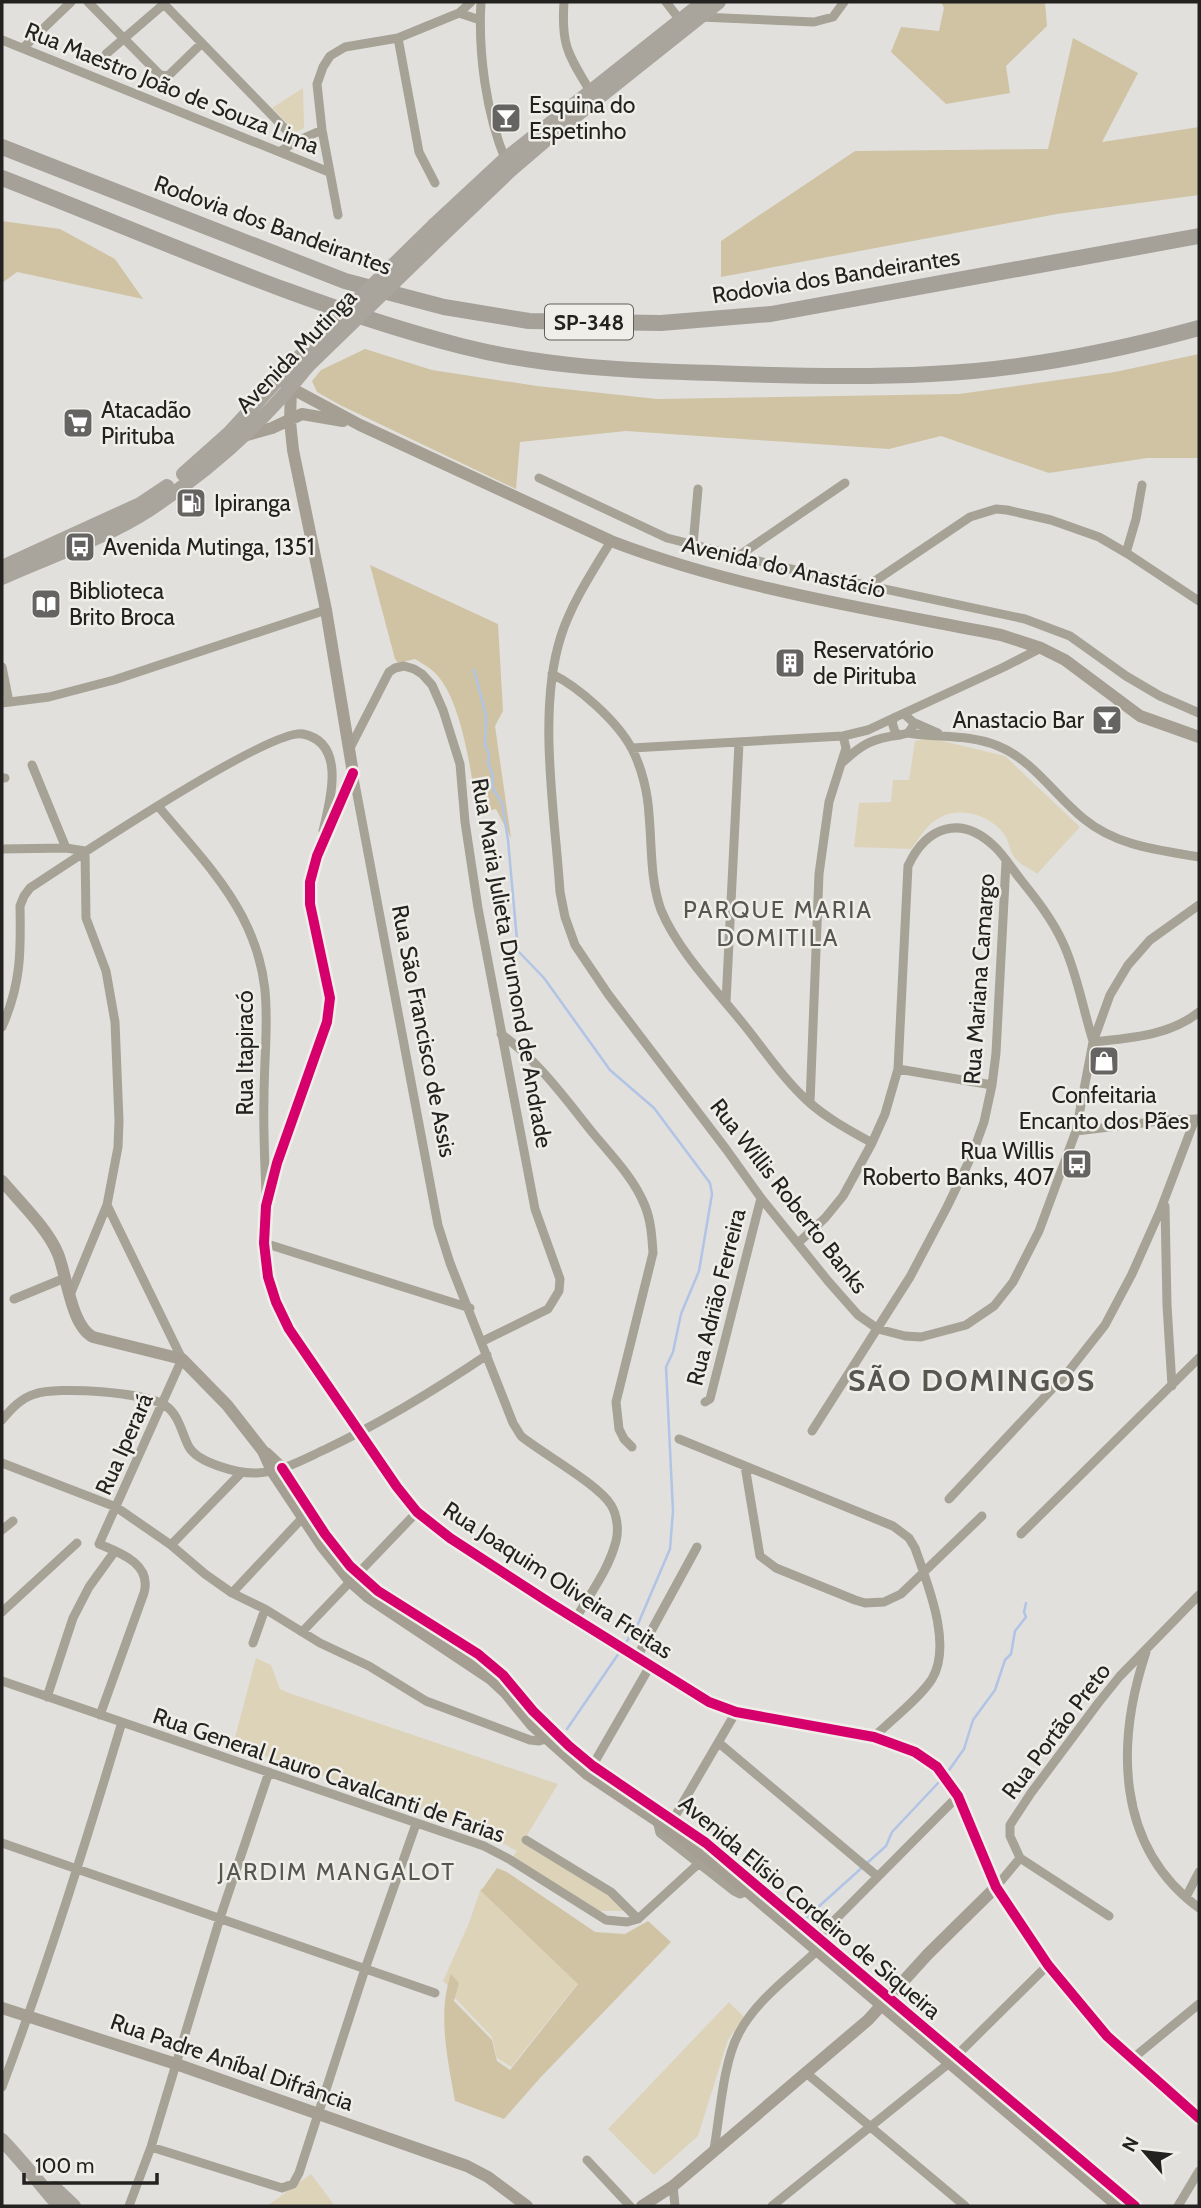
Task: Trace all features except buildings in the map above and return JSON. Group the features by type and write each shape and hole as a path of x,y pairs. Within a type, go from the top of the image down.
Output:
{"highway":[{"name":"Rodovia dos Bandeirantes","path":"2,147 345,281 444,307 529,321 661,324 771,314 1199,236"},
{"name":"SP-348","path":"2,178 317,303 464,347 558,364 657,372 817,377 933,374 1030,364 1120,347 1199,328"}],"main road":[{"name":"Avenida Mutinga","path":"2,567 140,504 174,481 202,458 276,382 302,363 508,165 590,91 703,2"},
{"name":"Avenida Mutinga","path":"508,165 581,112 719,2"},
{"name":"Avenida Mutinga","path":"2,578 148,511 247,435 291,388 302,363"},
{"path":"247,435 245,423 257,402"},
{"path":"2,2140 60,2206"},
{"path":"24,2163 38,2172 74,2206"},
{"path":"34,2178 46,2206"}],"street":[{"path":"23,48 71,2"},
{"path":"88,2 164,77 169,76 202,43"},
{"path":"338,215 322,130 317,84 323,67 330,57 345,47 398,38 459,13 471,2"},
{"path":"481,2 486,87 508,165"},
{"path":"564,2 563,40 569,56 590,91 581,112"},
{"path":"666,2 680,20 701,17 814,22 833,16 844,2"},
{"path":"106,54 163,3 297,141"},
{"path":"459,13 480,20"},
{"path":"398,38 419,152 435,183"},
{"name":"Rua Maestro João de Souza Lima","path":"2,40 329,172"},
{"path":"279,152 322,130"},
{"name":"Avenida do Anastácio","path":"276,382 360,425 611,541 653,557 730,580 1001,635 1041,648 1065,660 1140,716 1199,737"},
{"name":"Rua São Francisco de Assis","path":"291,388 293,450 326,610 353,773 438,1225 513,1423 521,1436 603,1494 615,1514 617,1541 604,1570 576,1618"},
{"name":"Avenida do Anastácio","path":"247,435 308,414 360,425"},
{"name":"Avenida do Anastácio","path":"539,478 667,538 737,557 1025,619 1070,636 1126,676 1160,696 1199,713"},
{"path":"737,557 845,483"},
{"path":"1126,552 1142,485"},
{"path":"693,545 698,489"},
{"path":"869,585 970,517 996,509 1023,512 1099,537 1199,601"},
{"name":"Rua Willis Roberto Banks","path":"611,541 573,607 561,636 552,674 549,732 560,892 565,917 575,945 608,994 761,1198 838,1293 858,1315 878,1329 921,1337 966,1325 994,1306 1013,1282 1039,1231 1076,1131 1093,1042 1110,995 1128,965 1150,940 1199,905"},
{"path":"2,667 6,702 49,697 114,680 326,610"},
{"path":"632,748 855,734 1041,648"},
{"name":"Rua Maria Julieta Drumond de Andrade","path":"349,750 389,672 395,667 404,666 422,674 432,685 460,764 465,822 501,1034 535,1209 560,1279 559,1291 548,1309 483,1341"},
{"path":"552,674 568,681 584,694 610,720 632,748 649,811 654,887 661,909 675,936 780,1070 810,1103 872,1143"},
{"path":"904,734 913,726 912,721 927,702"},
{"path":"904,734 892,727 897,716 904,714 912,721 943,735"},
{"path":"2,1027 12,1005 19,976 20,906 30,888 158,806 227,765 283,737 303,734 324,745 330,757 333,789 317,856"},
{"path":"855,734 870,741"},
{"path":"842,764 860,746 870,741 904,734 955,736 998,746 1020,760 1084,819 1109,835 1143,848 1199,858"},
{"path":"810,1103 819,874 829,802 846,748 843,736"},
{"path":"726,1002 739,743"},
{"path":"32,765 66,848"},
{"name":"Rua Joaquim Oliveira Freitas","path":"353,773 317,856 310,882 310,904 330,998 327,1022 277,1163 266,1206 264,1243 268,1277 275,1301 289,1329 359,1434 417,1512 450,1538 692,1693 736,1712 874,1737 915,1752 937,1767 956,1792 996,1887 1048,1965 1094,2022 1199,2119"},
{"name":"Rua Itapiracó","path":"158,806 222,885 242,916 259,954 267,995 264,1097 266,1206"},
{"path":"798,1243 825,1219 842,1196 885,1114 898,1069 908,866 915,850 928,836 948,827 965,830 995,847 1046,911 1063,943 1093,1042 1151,1034 1180,1024 1199,1012"},
{"path":"2,849 66,848 85,851"},
{"path":"70,1296 107,1205 118,1147 115,1022 106,971 86,918 85,851"},
{"name":"Rua Mariana Camargo","path":"812,1431 910,1277 957,1187 984,1122 996,1053 1006,862"},
{"path":"501,1034 522,1049 543,1071 628,1176 645,1205 653,1254 616,1402 619,1429 632,1447"},
{"path":"898,1069 992,1085"},
{"path":"949,1499 1068,1372 1104,1325 1132,1274 1197,1119 1134,1123 1076,1131"},
{"path":"2,1181 57,1250 78,1321 88,1335 182,1359"},
{"name":"Rua Adrião Ferreira","path":"705,1402 710,1399 761,1198"},
{"path":"1165,1198 1172,1386"},
{"path":"107,1205 182,1359"},
{"path":"264,1243 470,1308"},
{"path":"14,1299 65,1278"},
{"path":"2,1420 26,1397 49,1392 128,1395 163,1404 175,1417 195,1454 242,1472 277,1470 359,1434 425,1397 487,1355"},
{"path":"1021,1534 1199,1358"},
{"name":"Rua Iperará","path":"115,1551 99,1544 182,1359"},
{"name":"Avenida Elísio Cordeiro de Siqueira","path":"182,1359 227,1405 263,1451 307,1513 322,1546 355,1578 368,1597 497,1683 532,1725 552,1737 590,1770 666,1823 747,1891 817,1944"},
{"path":"679,1439 893,1526 909,1538 915,1548 939,1630 940,1655 931,1680 874,1737"},
{"path":"2,1463 117,1507 232,1593 369,1665 426,1700 530,1740 552,1737"},
{"path":"745,1466 759,1551 766,1563 865,1604 884,1602 901,1594 982,1516"},
{"path":"171,1545 242,1472"},
{"path":"302,1632 417,1512"},
{"path":"232,1593 307,1513"},
{"path":"2,1530 13,1521"},
{"path":"2,1612 77,1543"},
{"path":"633,1654 697,1547"},
{"path":"47,1697 80,1601 115,1551 142,1569 145,1586 100,1715"},
{"name":"Rua Portão Preto","path":"1020,1858 1010,1836 1010,1825 1031,1793 1121,1676 1199,1595"},
{"path":"253,1643 265,1609"},
{"path":"1146,1650 1137,1679 1129,1725 1131,1799 1137,1826 1152,1858 1171,1883 1199,1908"},
{"path":"590,1770 650,1666"},
{"path":"1121,1676 1137,1679"},
{"name":"Rua General Lauro Cavalcanti de Farias","path":"2,1681 484,1846 606,1920 627,1922 638,1919"},
{"path":"736,1712 660,1833 733,1891 740,1894 747,1891"},
{"path":"2,2087 78,1868 122,1722"},
{"path":"719,1743 874,1873"},
{"path":"129,2206 151,2147 220,1918 269,1772"},
{"path":"714,2149 731,2054 738,2033 763,2001 817,1944 874,1873 956,1792"},
{"name":"Avenida Elísio Cordeiro de Siqueira","path":"666,1823 706,1843 817,1944 1122,2204"},
{"path":"151,2147 282,2188 293,2184 299,2173 365,1969 416,1824"},
{"path":"527,1840 611,1892 638,1919 697,1865"},
{"path":"2,1843 435,1993"},
{"path":"642,2206 673,2186 885,2003 928,1954 996,1887 1020,1858 1109,1916"},
{"path":"1186,1897 1199,1872"},
{"path":"772,2206 952,2060 1048,1965"},
{"path":"1132,2059 1199,2004"},
{"name":"Rua Padre Aníbal Difrância","path":"2,2008 176,2064 448,2158 488,2177 527,2206"},
{"path":"805,2072 965,2206"},
{"path":"718,2127 727,2138"},
{"path":"587,2160 630,2206"},
{"path":"1178,2206 1199,2171"},
{"path":"673,2186 675,2206"}],"shaded area":[{"path":"941,2 1045,2 1047,26 1006,66 1010,93 946,104 891,52 901,27 939,31 944,8"},
{"path":"1073,38 1138,73 1102,142 1199,127 1199,195 1057,214 721,277 721,241 855,151 1048,149"},
{"path":"303,88 304,128 296,132 272,108"},
{"path":"2,221 60,229 115,259 143,299 17,272 2,283"},
{"path":"365,349 432,370 537,386 657,399 959,394 1115,372 1199,354 1199,458 1147,458 1049,473 941,436 889,449 626,431 520,442 516,489 317,392 312,381 321,370"},
{"path":"370,565 498,624 503,711 495,726 511,838 496,809 477,813 461,726 449,693 441,680 415,659 398,663 395,659"},
{"path":"930,738 1005,756 1080,827 1037,874 1015,858 1006,837 998,827 972,814 944,815 925,830 911,849 854,847 859,803 891,802 893,780 909,780 915,741"},
{"path":"256,1658 271,1665 280,1689 289,1693 558,1784 523,1842 610,1894 629,1911 600,1911 511,1859 517,1851 470,1826 233,1745"},
{"path":"497,1868 507,1872 595,1932 625,1934 648,1921 671,1942 504,2119 455,2101 444,2021 451,1974 459,1983 454,2001 492,2040 497,2061 510,2070 578,1984 481,1891"},
{"path":"481,1888 579,1982 511,2067 497,2058 492,2037 455,1998 456,1993 443,1981 469,1923"},
{"path":"729,2002 744,2017 728,2040 698,2136 654,2175 608,2129"},
{"path":"311,2174 335,2206 267,2206"}],"waterway":[{"path":"474,670 486,715 485,745 493,776 492,787 502,803 508,840 518,951 544,978 610,1070 654,1108 710,1183 712,1194 699,1271 681,1314 673,1352 666,1367 673,1511 670,1549 638,1624 625,1644"},
{"path":"947,1773 964,1749 973,1720 995,1690 1005,1660 1011,1654 1015,1631 1026,1617 1026,1603"},
{"path":"567,1729 619,1653"},
{"path":"806,1918 886,1846 892,1832 940,1781"}],"cycle path":[{"path":"353,773 317,856 310,882 310,904 330,998 327,1022 277,1163 266,1206 264,1243 268,1277 289,1329 397,1487 417,1512 450,1538 709,1702 736,1712 874,1737 915,1752 937,1767 958,1796 996,1887 1048,1965 1107,2036 1199,2118"},
{"path":"282,1468 325,1534 350,1566 378,1591 478,1654 503,1675 533,1711 569,1746 593,1766 706,1843 1135,2206"}],"place":[{"name":"Esquina do Espetinho","path":"506,118"},
{"name":"Atacadão Pirituba","path":"78,423"},
{"name":"Ipiranga","path":"191,503"},
{"name":"Avenida Mutinga, 1351","path":"80,547"},
{"name":"Biblioteca Brito Broca","path":"46,604"},
{"name":"Reservatório de Pirituba","path":"790,663"},
{"name":"Anastacio Bar","path":"1107,720"},
{"name":"Confeitaria Encanto dos Pães","path":"1104,1061"},
{"name":"Rua Willis Roberto Banks, 407","path":"1077,1164"}],"district":[{"name":"PARQUE MARIA DOMITILA","path":"778,923"},
{"name":"SÃO DOMINGOS","path":"972,1380"},
{"name":"JARDIM MANGALOT","path":"337,1871"}]}
